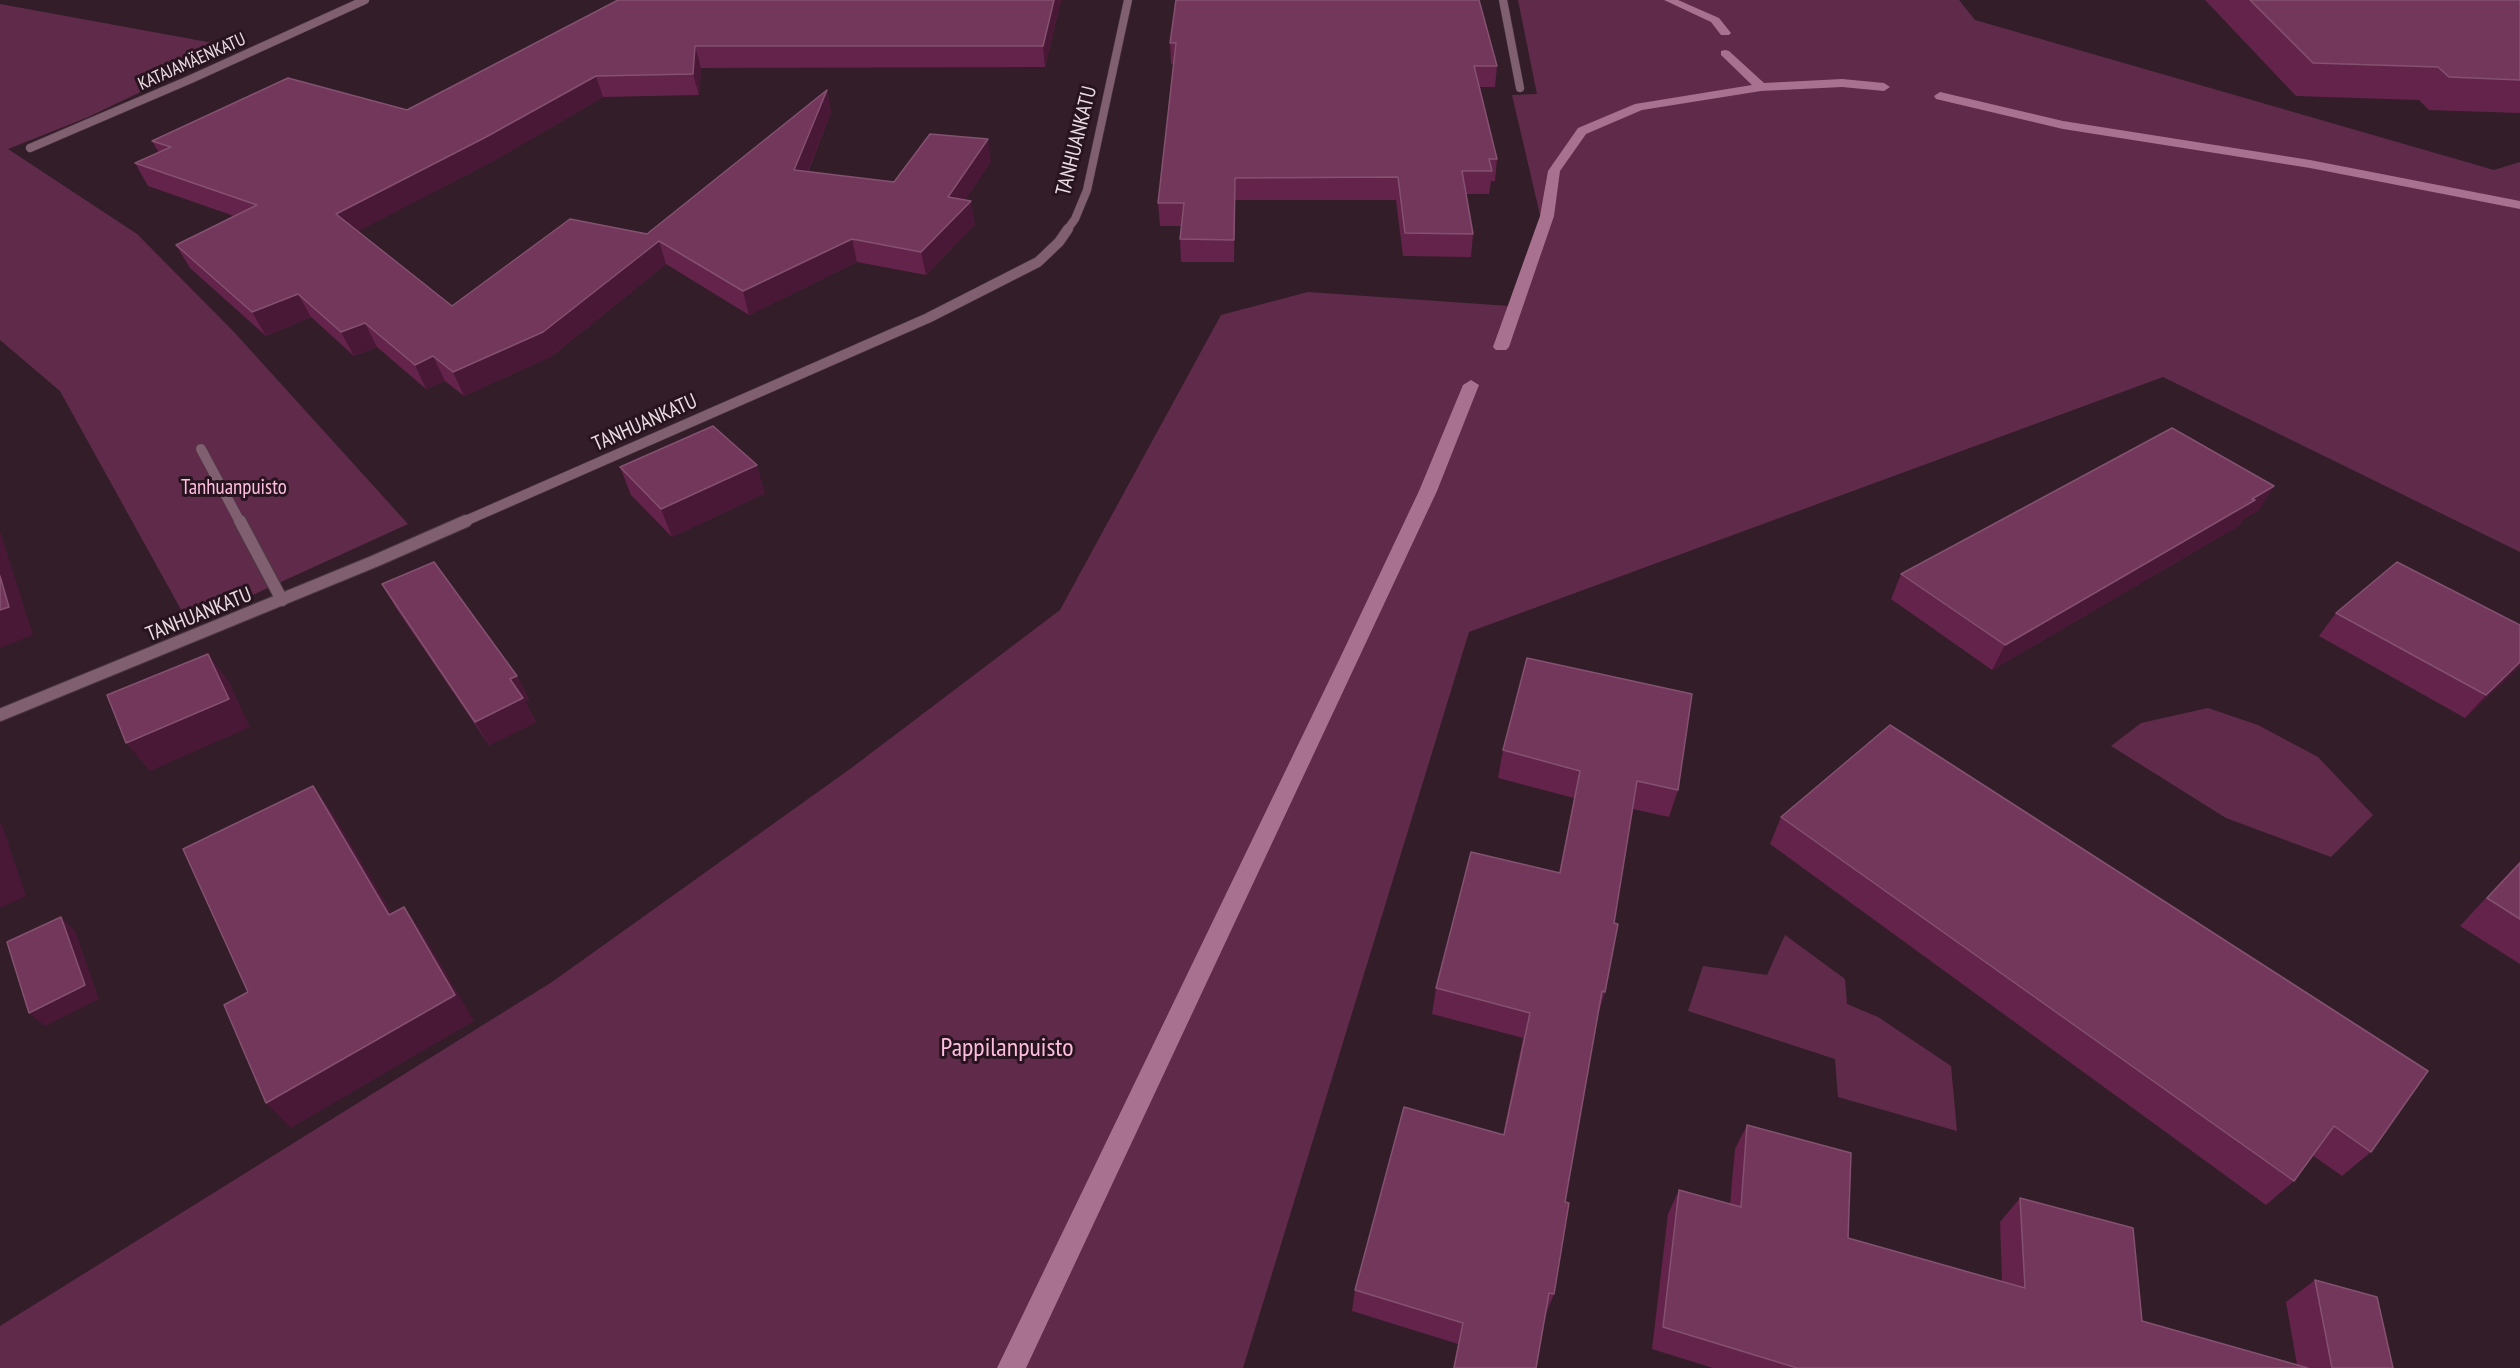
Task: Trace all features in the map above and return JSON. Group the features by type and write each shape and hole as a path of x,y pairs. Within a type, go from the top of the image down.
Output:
{"street":[{"name":"KATAJAMÄENKATU","path":"30,148 191,80 365,0"},
{"name":"TANHUANKATU","path":"0,715 282,600 928,318 1038,262 1059,242 1075,219 1087,190 1128,0"},
{"path":"1503,0 1520,88"},
{"path":"201,449 282,600"}],"green space":[{"name":"Pappilanpuisto","path":"1518,0 1959,0 1975,20 2494,170 2520,162 2520,552 2163,377 1469,632 1243,1368 0,1368 0,1326 552,982 850,769 1060,610 1221,315 1308,292 1509,306 1541,219 1512,95 1537,94"},
{"name":"Tanhuanpuisto","path":"0,4 235,47 86,118 8,149 137,234 234,332 408,524 189,624 60,391 0,340"},
{"path":"2208,708 2258,725 2318,757 2373,815 2331,857 2226,818 2111,746 2141,723"},
{"path":"1785,935 1845,979 1847,1004 1878,1017 1951,1066 1957,1131 1838,1097 1835,1059 1688,1011 1703,966 1767,975"}],"building":[{"path":"618,0 1054,0 1043,46 695,46 693,74 596,76 486,137 336,214 452,306 570,219 647,234 827,90 794,170 894,182 930,134 988,139 948,197 971,201 921,252 852,239 743,291 659,241 543,332 453,372 433,356 415,365 365,323 341,332 298,294 252,312 176,245 257,205 135,163 171,147 152,141 288,78 407,110"},
{"path":"1176,0 1479,0 1497,66 1474,66 1497,159 1489,159 1492,171 1462,171 1473,234 1405,233 1398,177 1235,178 1234,240 1180,239 1184,203 1158,203 1176,43 1170,43"},
{"path":"2250,0 2520,0 2520,80 2449,77 2438,67 2313,63"},
{"path":"713,426 757,465 661,509 620,467"},
{"path":"2172,428 2274,486 2252,499 2255,500 2005,645 1901,574"},
{"path":"434,562 517,676 510,679 523,698 475,722 382,584"},
{"path":"2397,562 2520,625 2520,662 2486,695 2336,613"},
{"path":"0,576 9,607 0,610"},
{"path":"208,654 229,699 126,743 107,695"},
{"path":"1527,658 1692,694 1678,790 1637,781 1614,923 1618,924 1605,992 1602,991 1565,1202 1569,1203 1554,1294 1549,1293 1536,1368 1454,1368 1463,1323 1355,1290 1404,1107 1504,1135 1530,1013 1436,988 1471,852 1560,873 1580,771 1503,750"},
{"path":"1890,725 2428,1071 2371,1152 2334,1126 2294,1181 1781,817"},
{"path":"313,786 389,915 404,907 455,995 266,1103 224,1005 248,992 183,849"},
{"path":"2520,863 2520,919 2487,898"},
{"path":"61,917 85,985 29,1013 7,942"},
{"path":"1747,1125 1851,1153 1848,1238 2025,1288 2020,1198 2133,1228 2142,1321 2308,1368 1797,1368 1663,1327 1679,1190 1741,1207"},
{"path":"2315,1280 2377,1297 2393,1368 2332,1368"}],"waterway":[{"path":"1669,0 1715,20 1725,33"},
{"path":"1725,53 1761,87"},
{"path":"1761,87 1842,83 1884,87"},
{"path":"1501,347 1547,216 1554,171 1582,131 1639,107 1761,87"},
{"path":"1940,96 2063,125 2310,164 2520,205"},
{"path":"1011,1368 1350,658 1428,491 1471,385"}]}
